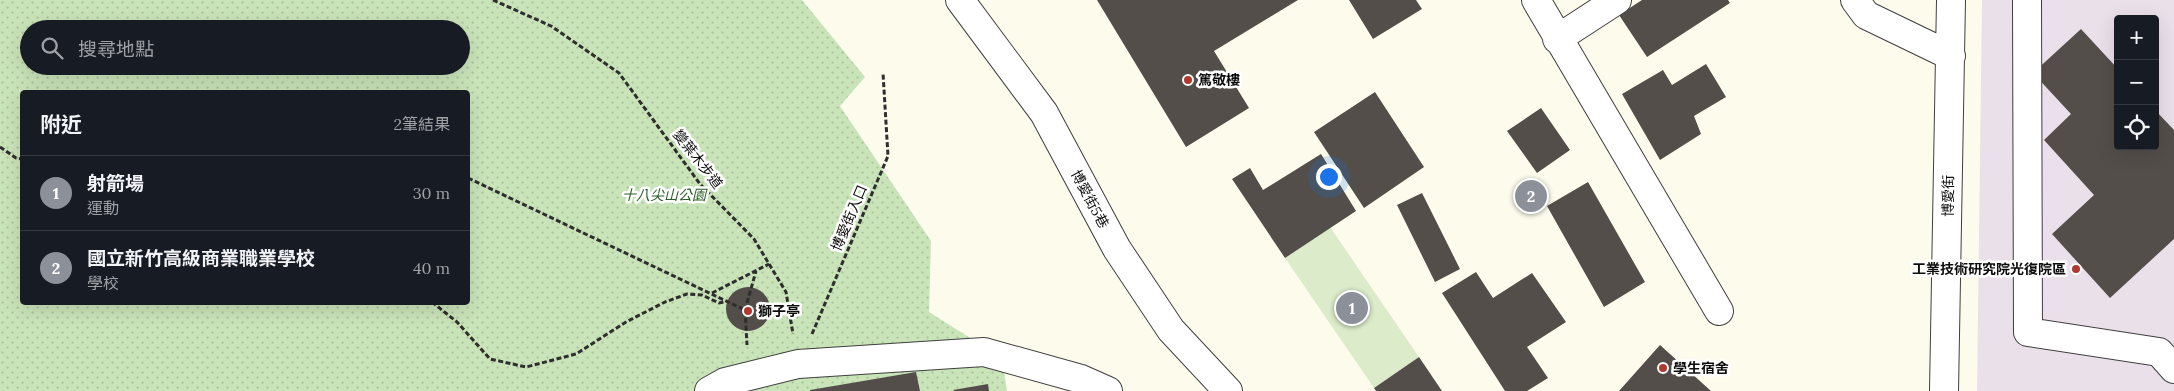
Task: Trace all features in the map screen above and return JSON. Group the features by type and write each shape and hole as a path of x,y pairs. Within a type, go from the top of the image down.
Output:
{"street":[{"name":"博愛街5巷","path":"960,0 1044,113 1117,249 1171,330 1228,391"},
{"path":"1536,0 1557,39 1719,311"},
{"path":"1557,39 1618,0"},
{"path":"1855,0 1866,15 1951,56"},
{"name":"博愛街","path":"1944,391 1951,0"},
{"path":"2028,0 2028,332 2169,353"},
{"path":"709,391 725,382 798,364 984,352 1081,378 1108,391"}],"path":[{"name":"變葉木步道","path":"493,0 551,26 619,73 700,184 754,239 786,292 798,364"},
{"name":"博愛街入口","path":"798,364 888,156 883,73"},
{"path":"0,146 16,158 20,159"},
{"path":"470,179 745,310"},
{"path":"711,293 769,264"},
{"path":"747,376 745,310 756,271"},
{"path":"436,305 457,322 490,359 526,367 576,354 626,322 665,302 687,294 702,295 719,303 728,301"}],"shaded area":[{"name":"工業技術研究院光復院區","path":"1982,0 2174,0 2174,391 1977,391"}],"green space":[{"name":"十八尖山公園","path":"0,0 802,0 865,77 840,106 931,241 929,312 1002,358 1007,391 0,391"},
{"path":"1330,227 1419,357 1374,388 1285,258"}],"building":[{"name":"篤敬樓","path":"1097,0 1298,0 1214,51 1249,108 1186,147"},
{"path":"1349,0 1416,0 1422,9 1373,39"},
{"path":"1642,0 1728,0 1730,3 1647,57 1619,15"},
{"path":"2081,29 2114,65 2114,150 2159,150 2159,114 2174,130 2174,239 2110,298 2052,234 2094,195 2044,140 2071,114 2033,73"},
{"path":"1706,64 1726,97 1694,116 1701,134 1660,160 1622,94 1663,70 1672,85"},
{"path":"1375,92 1424,167 1364,208 1314,132"},
{"path":"1541,108 1570,150 1537,173 1507,131"},
{"path":"1321,154 1356,211 1285,258 1232,179 1250,168 1263,190"},
{"path":"1588,182 1645,282 1604,307 1547,206"},
{"path":"1422,193 1460,269 1435,282 1397,205"},
{"path":"1476,272 1493,298 1532,273 1566,322 1527,347 1548,378 1527,391 1505,391 1442,293"},
{"name":"獅子亭","path":"748,287 760,291 766,297 770,309 766,321 760,327 748,331 736,327 730,321 726,309 730,297 736,291"},
{"name":"學生宿舍","path":"1660,345 1711,391 1619,391"},
{"path":"1419,357 1442,391 1376,391 1374,388"},
{"path":"916,372 920,391 810,391 810,390"},
{"path":"988,384 989,391 953,390"}],"place":[{"name":"篤敬樓","path":"1188,80"},
{"name":"國立新竹高級商業職業學校","path":"1531,196"},
{"name":"工業技術研究院光復院區","path":"2076,269"},
{"name":"射箭場","path":"1352,308"},
{"name":"獅子亭","path":"748,311"},
{"name":"學生宿舍","path":"1663,368"}]}
